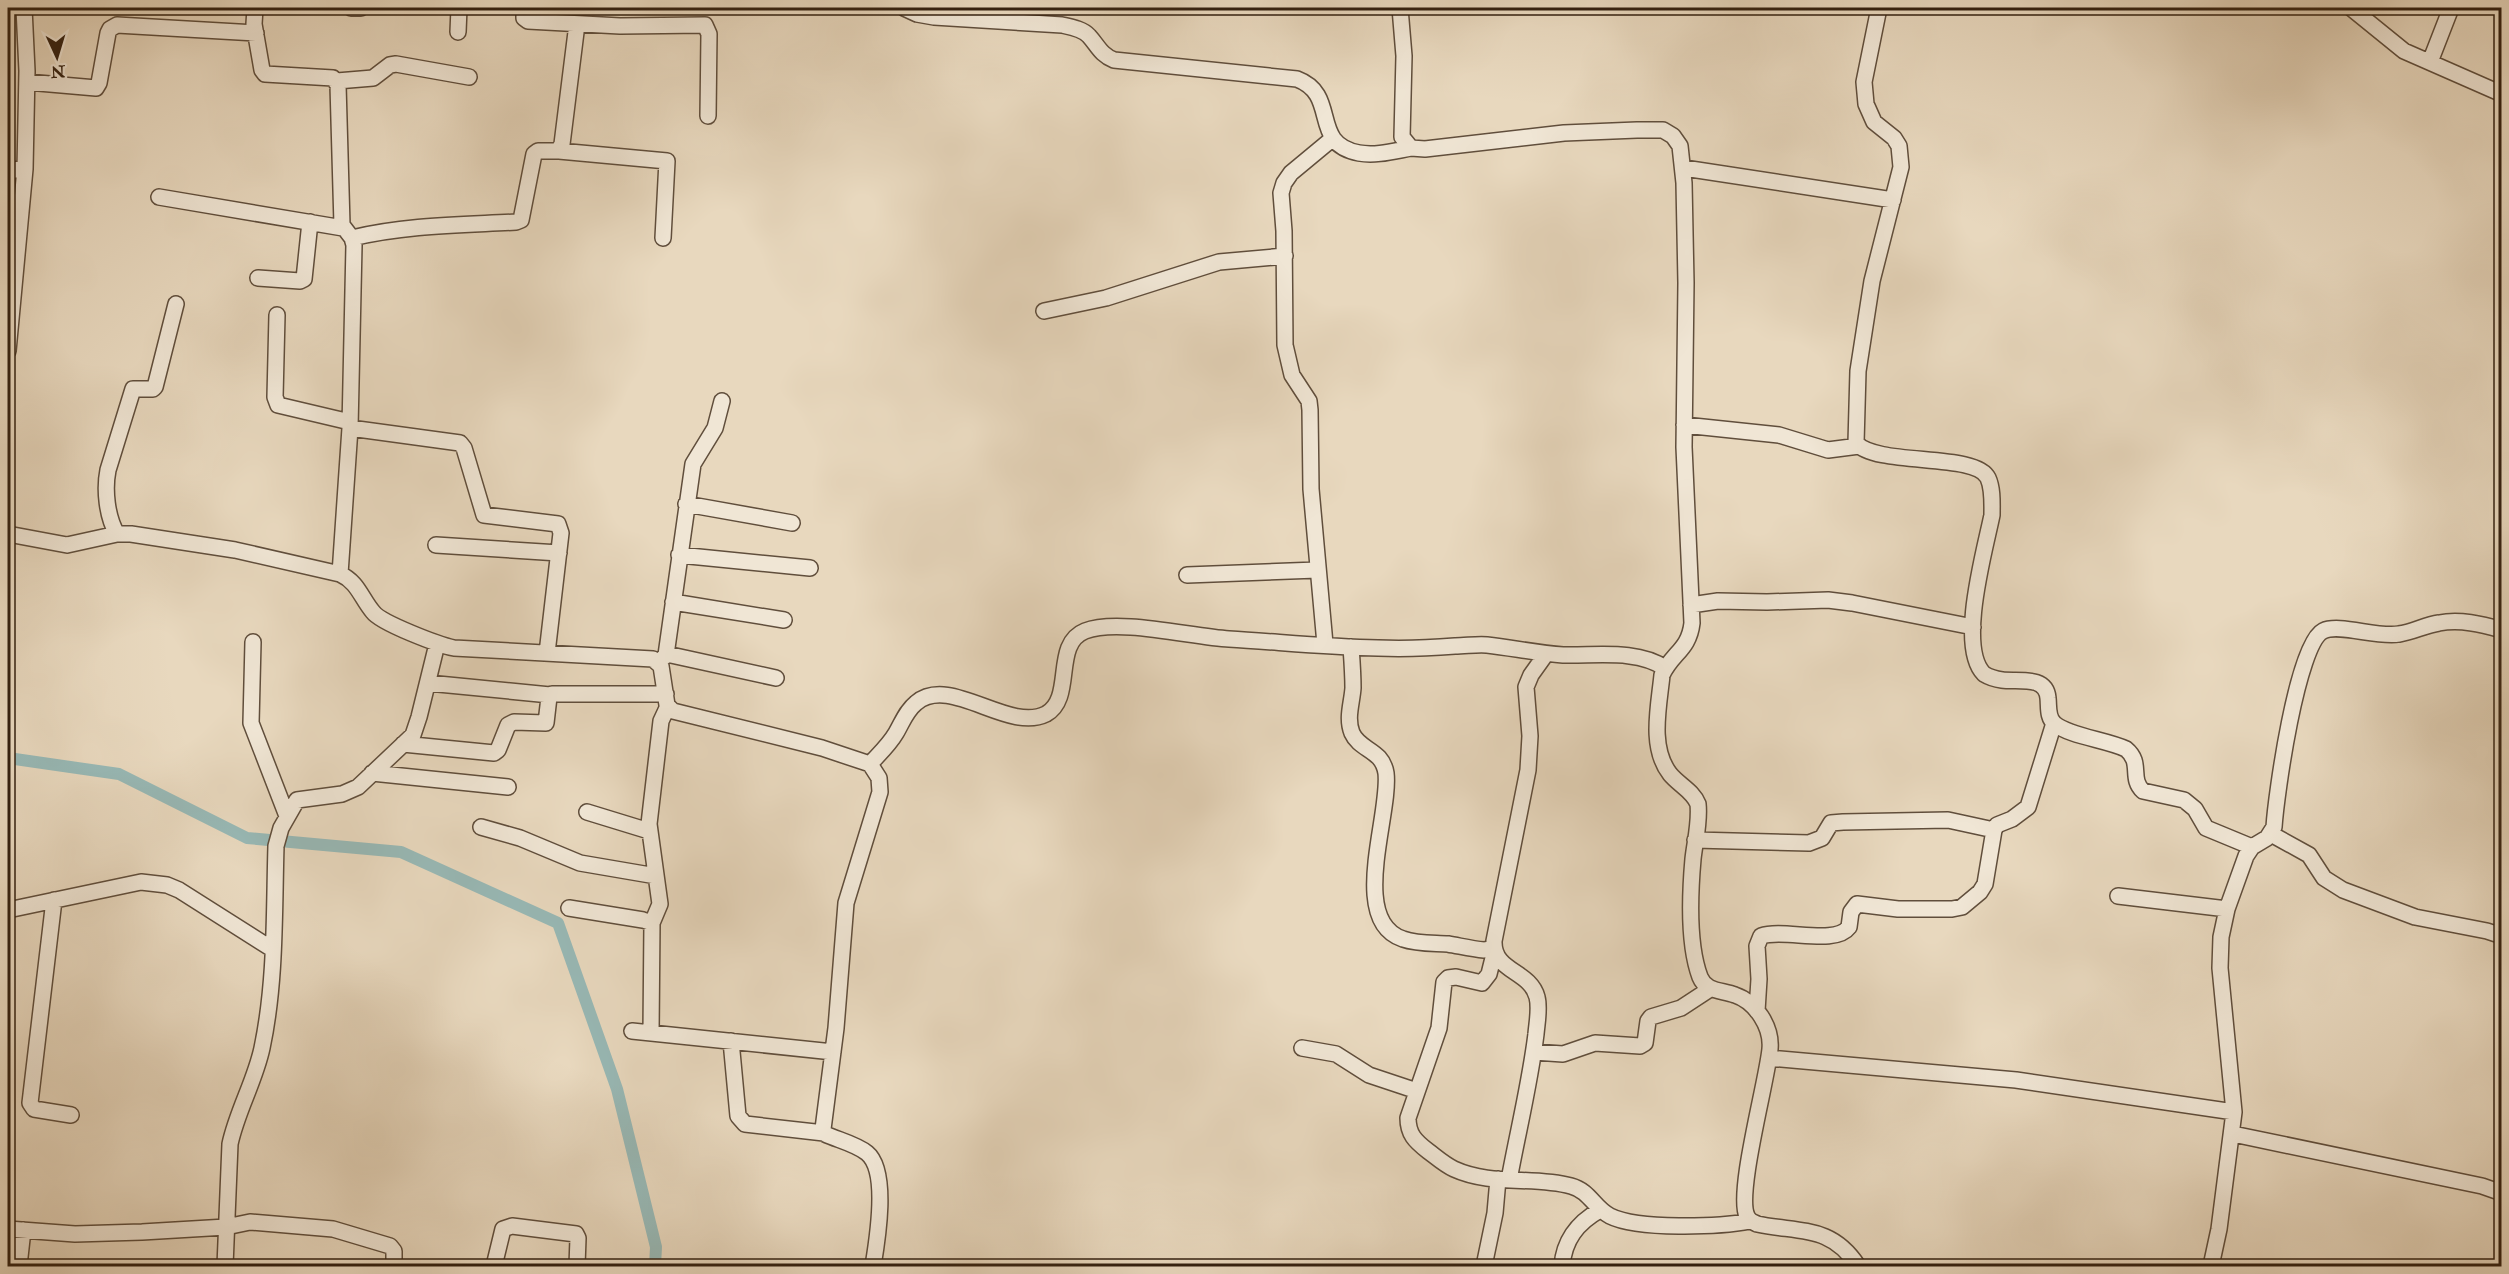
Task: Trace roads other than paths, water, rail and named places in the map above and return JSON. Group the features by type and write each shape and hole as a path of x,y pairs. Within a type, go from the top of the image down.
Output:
{"street":[{"path":"8,351 25,168 27,82 24,8"},
{"path":"255,8 256,33 262,70 267,75 333,78 337,81 369,80 396,63 469,77"},
{"path":"351,8 361,8"},
{"path":"458,32 459,8"},
{"path":"524,8 524,18 528,21 577,24 705,25 709,34 708,116"},
{"path":"904,8 917,14 934,17 1074,28 1083,31 1101,52 1114,60 1297,79 1308,83 1318,96 1332,139 1347,150 1361,153 1411,148 1425,149 1564,133 1663,130 1680,146 1684,168 1686,329 1684,425 1691,634 1683,650 1665,668 1662,675 1657,739 1662,760 1668,771 1683,788 1695,796 1698,811 1693,882 1693,943 1701,980 1710,989 1736,995 1757,1011 1769,1033 1769,1058 1747,1176 1745,1207 1746,1216 1750,1221"},
{"path":"1400,8 1404,56 1401,131 1406,144 1411,148"},
{"path":"1859,446 1855,437 1858,371 1872,281 1901,167 1899,146 1894,138 1874,122 1864,93 1866,67 1878,8"},
{"path":"2351,8 2404,51 2502,93"},
{"path":"2430,62 2451,8"},
{"path":"559,150 562,144 577,24"},
{"path":"27,82 96,88 99,83 108,33 117,25 256,33"},
{"path":"337,81 347,233 350,425 340,574"},
{"path":"1325,644 1311,489 1309,401 1292,375 1287,362 1281,203 1284,183 1291,173 1332,139"},
{"path":"159,197 310,222 347,233 518,221 522,218 534,154 538,151 559,150 667,162 663,237"},
{"path":"8,170 25,168"},
{"path":"1684,168 1893,200"},
{"path":"258,278 300,281 304,279 310,222"},
{"path":"1044,311 1106,298 1219,262 1284,256"},
{"path":"117,534 110,521 108,470 133,389 155,387 176,304"},
{"path":"277,315 275,397 278,405 350,425 460,443 464,448 484,515 558,524 561,533 547,653"},
{"path":"722,401 716,428 693,464 674,602 661,666 667,700 674,711 822,748 870,764 879,778 880,792 846,903 824,1133"},
{"path":"1684,425 1779,435 1828,450 1859,446 1872,452 1969,466 1984,473 1988,478 1992,515 1972,627 1973,649 1978,669 1983,675 1992,678 2031,681 2044,686 2048,692 2050,716 2054,723 2064,729 2126,749 2133,754 2136,762 2135,777 2139,788 2149,794 2184,800 2195,809 2206,828 2252,847"},
{"path":"687,504 792,523"},
{"path":"8,535 67,545 117,534 131,534 235,550 340,574 354,582 375,615 437,645 454,648 662,659 776,678"},
{"path":"436,545 559,553"},
{"path":"679,555 810,568"},
{"path":"1187,575 1317,570"},
{"path":"1691,605 1718,600 1776,602 1828,600 1972,627"},
{"path":"674,602 784,620"},
{"path":"2211,1266 2219,1229 2233,1134 2234,1112 2220,968 2221,938 2227,909 2242,864 2252,847 2271,834 2274,827 2288,729 2308,653 2314,639 2322,631 2333,628 2380,635 2399,634 2440,623 2462,621 2502,630"},
{"path":"870,764 889,744 911,708 925,697 950,695 995,712 1019,716 1041,716 1048,713 1058,699 1069,649 1073,641 1085,631 1112,628 1136,629 1196,637 1351,647 1487,645 1546,654 1636,657 1656,662 1665,668"},
{"path":"253,642 250,723 284,822"},
{"path":"225,1266 230,1144 234,1124 261,1051 272,949 276,846 284,822 297,800 349,792 358,787 416,729 437,645"},
{"path":"1351,647 1353,686 1349,718 1351,731 1354,738 1383,761 1386,772 1386,798 1374,888 1376,905 1382,919 1389,932 1402,939 1494,951 1535,992 1538,1008 1534,1052 1484,1266"},
{"path":"1546,654 1531,675 1526,687 1530,736 1528,770 1489,974 1482,983 1456,977 1448,978 1444,982 1438,1028 1408,1118 1411,1136 1454,1169 1471,1175 1572,1186 1589,1196 1600,1210 1611,1217 1663,1225 1720,1226 1750,1221 1835,1240 1850,1254 1858,1266"},
{"path":"428,683 550,695 667,700"},
{"path":"403,744 494,753 498,750 508,725 514,722 542,725 546,723 550,695"},
{"path":"651,1033 652,923 660,904 649,831 661,721 667,700"},
{"path":"1757,1011 1760,979 1757,946 1761,936 1839,934 1846,932 1849,927 1851,912 1857,904 1898,909 1952,909 1962,907 1980,892 1985,884 1996,825 2012,819 2028,807 2054,723"},
{"path":"372,773 508,787"},
{"path":"587,812 649,831"},
{"path":"1695,840 1809,843 1822,838 1831,823 1843,822 1948,820 1994,830"},
{"path":"482,827 520,838 580,863 656,876"},
{"path":"2271,834 2309,855 2324,878 2343,890 2415,918 2487,931 2502,936"},
{"path":"8,910 141,882 167,885 272,949"},
{"path":"2118,896 2227,909"},
{"path":"54,900 30,1103 34,1109 71,1115"},
{"path":"569,908 652,923"},
{"path":"1534,1052 1563,1054 1595,1043 1640,1046 1647,1036 1648,1022 1652,1017 1681,1008 1710,989"},
{"path":"632,1031 833,1052"},
{"path":"731,1041 738,1116 741,1121 745,1124 824,1133 867,1154 874,1164 881,1218 873,1266"},
{"path":"1302,1048 1336,1054 1369,1075 1417,1091"},
{"path":"1769,1058 2016,1080 2234,1112"},
{"path":"2233,1134 2482,1186 2502,1193"},
{"path":"1562,1266 1563,1255 1571,1235 1587,1218 1600,1210"},
{"path":"19,1266 15,1230 91,1234 226,1227 250,1222 335,1229 390,1246 394,1251 394,1266"},
{"path":"494,1266 503,1229 512,1226 576,1234 578,1238 577,1266"}],"waterway":[{"path":"8,758 119,774 247,838 401,852 558,923 617,1089 656,1247 655,1266"}]}
